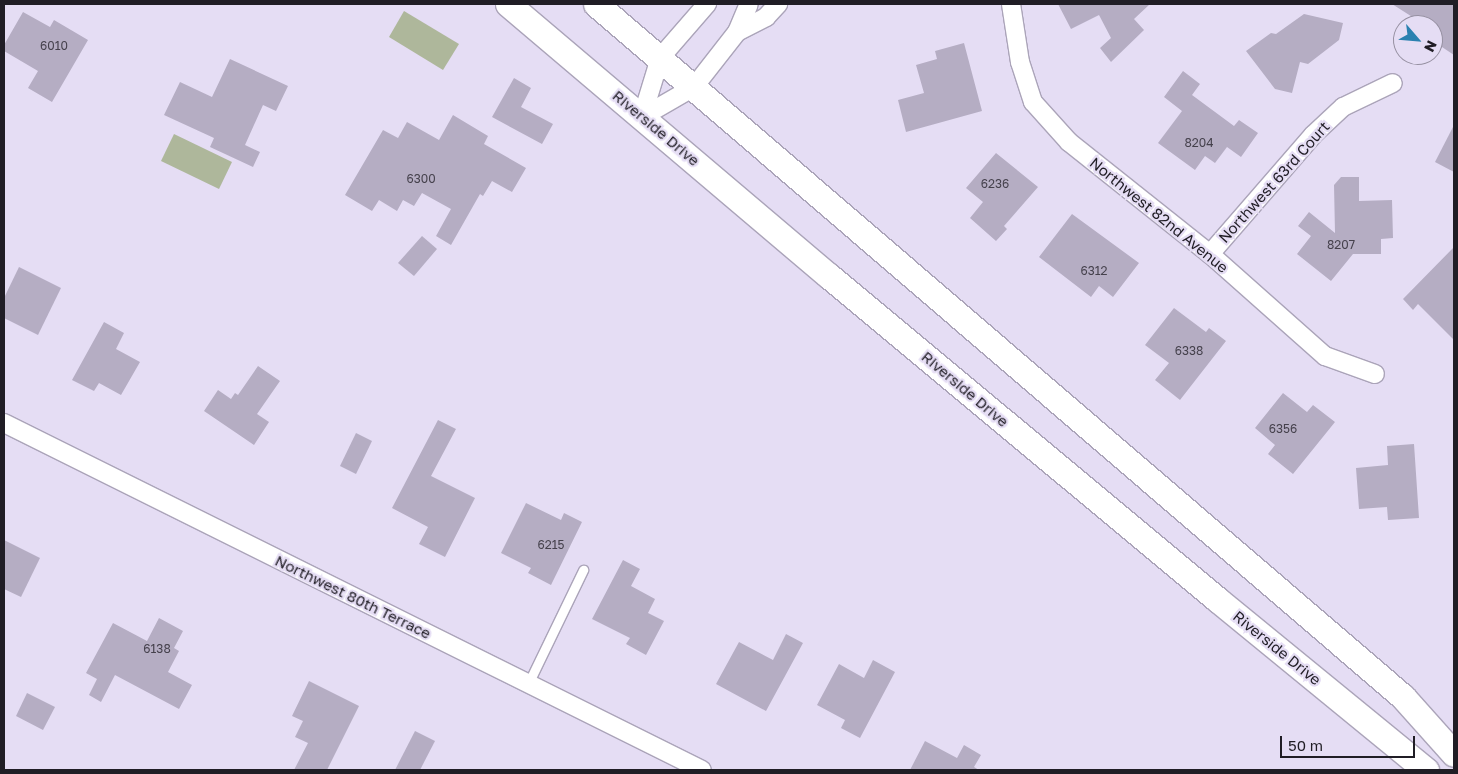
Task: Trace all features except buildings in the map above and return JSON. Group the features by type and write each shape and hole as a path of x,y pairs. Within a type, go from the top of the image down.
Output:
{"street":[{"name":"Riverside Drive","path":"508,4 875,314 1426,770"},
{"path":"596,4 694,86 1403,697 1454,736"},
{"path":"642,117 660,58 707,4"},
{"path":"642,117 694,86 738,32 749,4"},
{"path":"738,32 766,17 778,4"},
{"name":"Northwest 82nd Avenue","path":"1011,4 1020,62 1033,102 1069,142 1210,254 1325,356 1375,374"},
{"name":"Northwest 63rd Court","path":"1210,254 1313,135 1343,107 1393,82"},
{"name":"Northwest 80th Terrace","path":"4,423 702,770"},
{"path":"1403,697 1454,754"}],"lane":[{"path":"528,684 583,570"}],"green space":[{"path":"404,11 459,44 443,70 389,37"},
{"path":"174,134 232,162 219,189 161,161"}]}
